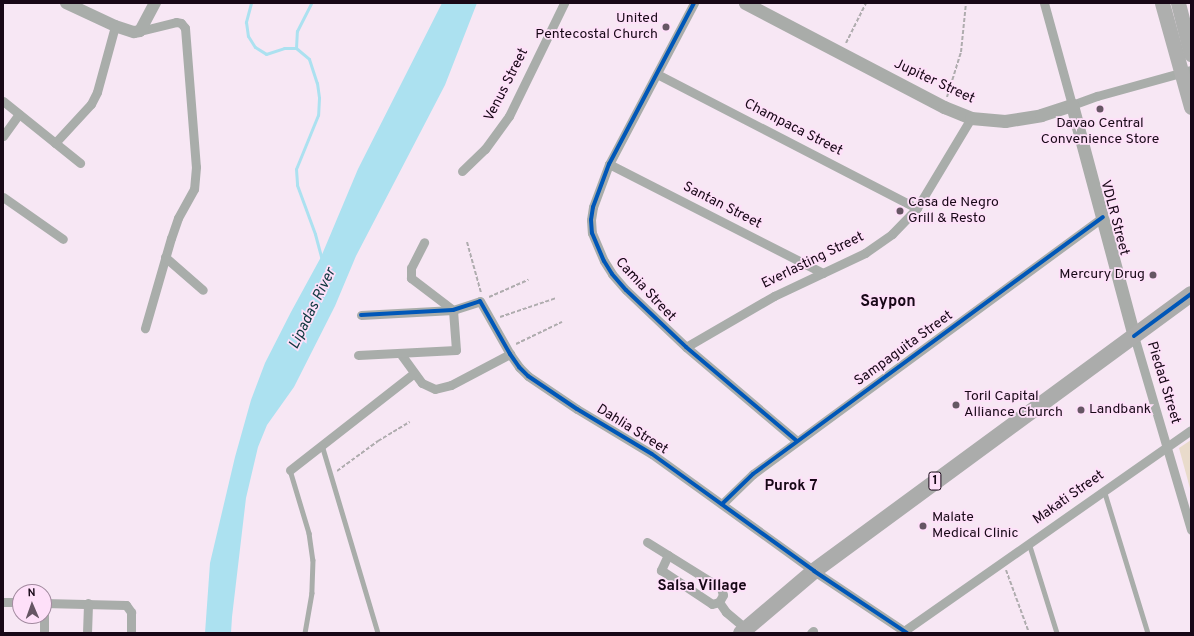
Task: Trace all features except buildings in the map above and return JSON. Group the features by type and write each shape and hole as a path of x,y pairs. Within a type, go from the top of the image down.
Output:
{"highway":[{"name":"1","path":"744,631 814,571 1191,294"}],"main road":[{"name":"Jupiter Street","path":"745,3 944,107 971,118 1005,121 1042,115 1072,105"},
{"path":"1162,3 1186,72 1191,107"},
{"path":"1178,3 1191,54"},
{"name":"VDLR Street","path":"1072,105 1134,336"}],"street":[{"path":"66,3 114,26 128,31 140,31 176,22 183,25 186,33 196,154 196,178 194,188 178,218 165,257 145,328"},
{"path":"140,31 155,3"},
{"name":"Venus Street","path":"462,172 485,149 509,116 564,3"},
{"name":"Camia Street","path":"694,3 610,164 598,191 591,220 592,233 597,248 612,274 686,347 797,441"},
{"name":"VDLR Street","path":"1044,3 1072,105"},
{"path":"55,143 91,104 97,92 114,26"},
{"name":"Jupiter Street","path":"1072,105 1097,96 1186,72"},
{"name":"Champaca Street","path":"657,74 917,208"},
{"path":"3,102 80,163"},
{"path":"3,136 19,114"},
{"name":"Everlasting Street","path":"686,347 774,296 855,258 878,245 903,224 917,208 971,118"},
{"name":"Santan Street","path":"610,164 823,273"},
{"path":"3,197 63,239"},
{"name":"Sampaguita Street","path":"722,504 753,474 1103,217"},
{"path":"358,355 456,350 453,310 411,278 411,268 424,242"},
{"path":"165,257 203,290"},
{"path":"361,316 453,310 480,301"},
{"name":"Dahlia Street","path":"480,301 519,367 537,382 596,421 652,454 814,571 906,632"},
{"name":"Piedad Street","path":"1134,336 1191,530"},
{"path":"400,353 414,373 428,387 442,388 509,351"},
{"path":"290,470 414,373"},
{"name":"Makati Street","path":"906,632 1003,561 1191,430"},
{"path":"647,542 668,555 721,588 723,594 719,602 712,604 661,570 668,555"},
{"path":"719,602 726,612 744,631"},
{"path":"52,603 126,605 131,612 131,633"},
{"path":"87,633 88,603"}],"lane":[{"path":"322,444 378,633"},
{"path":"290,470 309,533 313,560 312,593 305,633"},
{"path":"1104,490 1148,633"},
{"path":"1030,543 1057,633"}],"path":[{"path":"841,53 866,3"},
{"path":"944,107 961,52 966,3"},
{"path":"467,242 481,292 480,301 528,280"},
{"path":"491,320 556,298"},
{"path":"509,351 562,322"},
{"path":"331,475 378,441 410,422"},
{"path":"1003,561 1029,633"}],"shaded area":[{"path":"1191,440 1191,492 1179,448"}],"water":[{"name":"Lipadas River","path":"442,3 477,3 445,85 356,256 335,306 294,387 267,425 258,447 246,498 231,633 205,633 210,563 235,457 251,400 265,363 321,257 358,169"}],"waterway":[{"name":"Lipadas River","path":"251,3 246,22 248,36 255,47 266,54 284,48 296,48 309,59 317,83 319,98 318,115 296,169 297,185 315,234 322,260"},
{"path":"296,48 297,31 311,3"}],"cycle path":[{"path":"694,3 609,164 593,207 591,220 592,233 604,261 612,274 626,290 686,347 797,441"},
{"path":"722,504 753,474 1103,217"},
{"path":"1134,336 1191,294"},
{"path":"361,315 453,310 480,301 510,354 519,367 528,376 577,409 652,454 814,571 907,633"}],"place":[{"name":"United Pentecostal Church","path":"666,27"},
{"name":"Davao Central Convenience Store","path":"1100,109"},
{"name":"Casa de Negro Grill & Resto","path":"900,211"},
{"name":"Mercury Drug","path":"1153,275"},
{"name":"Toril Capital Alliance Church","path":"956,405"},
{"name":"Landbank","path":"1081,410"},
{"name":"Malate Medical Clinic","path":"923,526"}],"district":[{"name":"Saypon","path":"888,302"},
{"name":"Purok 7","path":"791,487"},
{"name":"Salsa Village","path":"702,587"}]}
